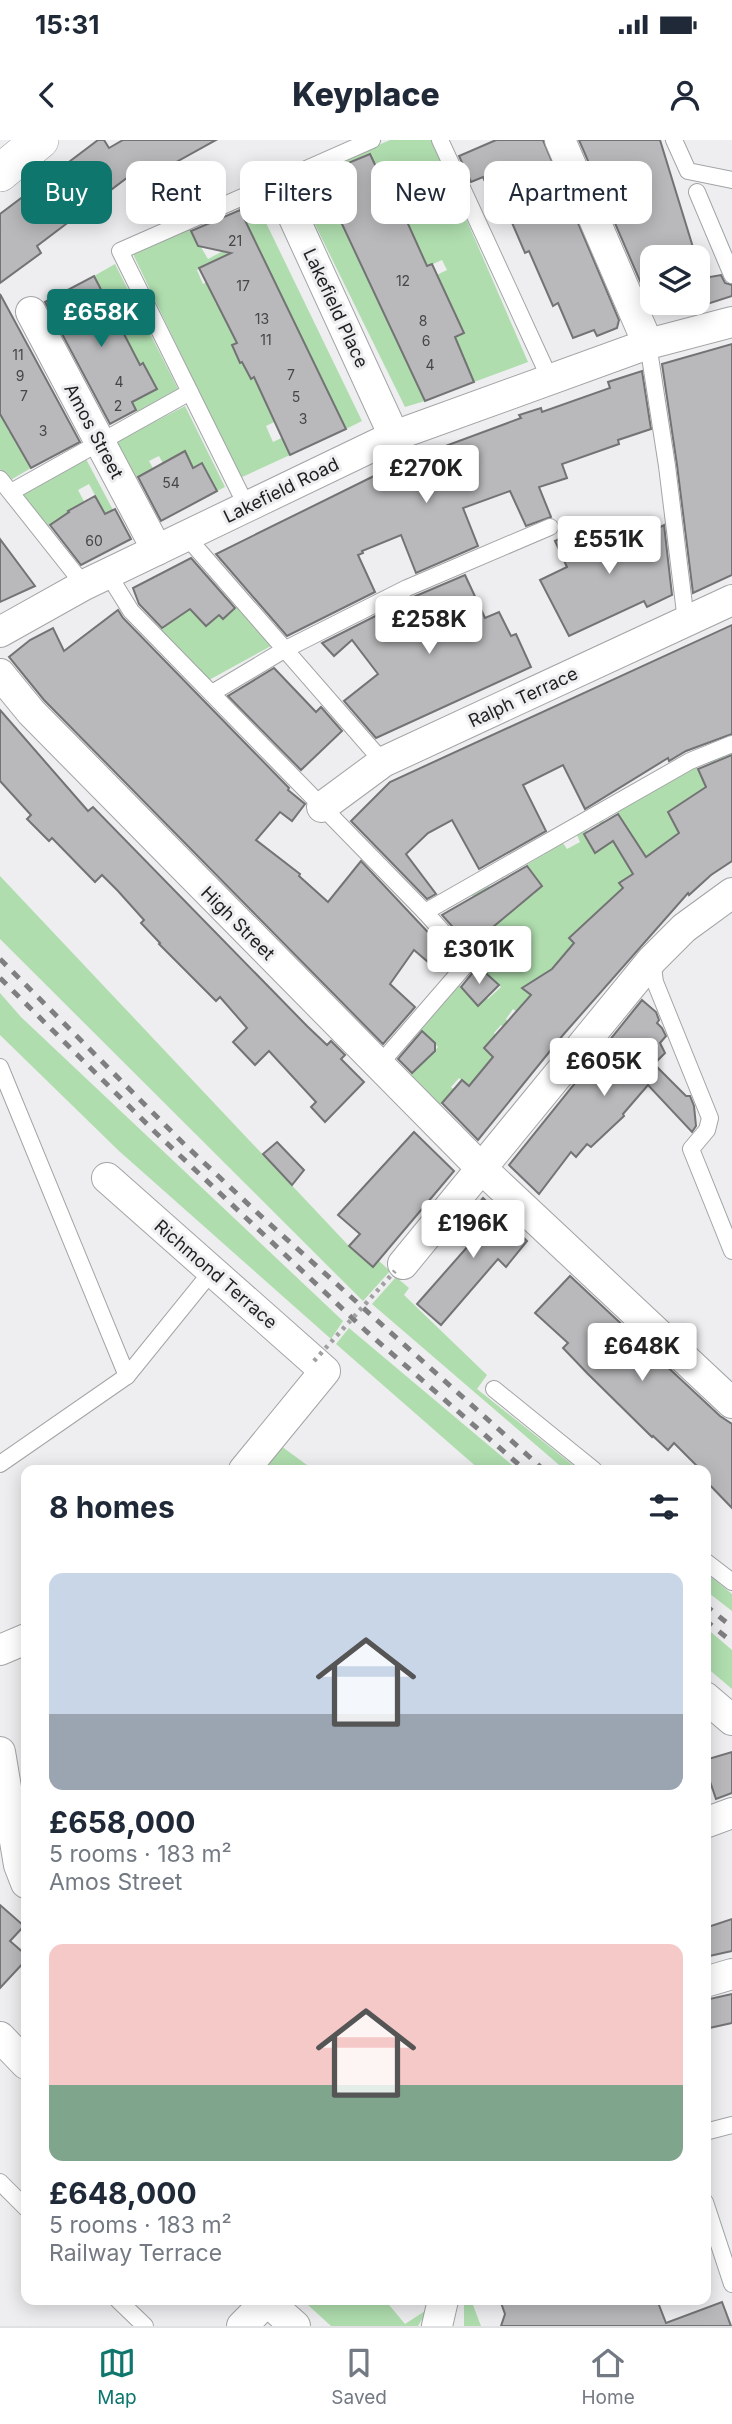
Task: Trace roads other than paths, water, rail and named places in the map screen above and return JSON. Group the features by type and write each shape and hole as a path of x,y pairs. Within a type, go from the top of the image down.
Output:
{"street":[{"path":"0,173 40,140"},
{"path":"560,140 648,344"},
{"name":"Lakefield Place","path":"297,224 394,436"},
{"name":"Amos Street","path":"31,312 157,550"},
{"name":"Lakefield Road","path":"0,632 96,579 394,436 648,344 732,322"},
{"name":"Ralph Terrace","path":"321,807 383,762 732,600"},
{"name":"High Street","path":"0,674 31,712 481,1168 732,1403"},
{"path":"399,1267 652,960 684,928 731,895"},
{"name":"Richmond Terrace","path":"107,1178 320,1366 248,1465"},
{"path":"0,1650 21,1641"},
{"path":"711,1703 732,1720"},
{"path":"0,1752 17,1790 21,1870"},
{"path":"711,1821 732,1813"},
{"path":"0,1889 21,1891"},
{"path":"711,1980 732,1974"},
{"path":"437,2326 442,2305"},
{"path":"242,2326 278,2307"}],"lane":[{"path":"323,161 372,140"},
{"path":"440,140 550,379"},
{"path":"674,140 688,171 732,180"},
{"path":"697,192 732,275"},
{"path":"240,197 120,251 247,507"},
{"path":"648,344 687,621"},
{"path":"11,492 190,392"},
{"path":"0,479 425,912 469,961 379,1065"},
{"path":"212,694 285,650 407,588 550,527"},
{"path":"186,536 383,762"},
{"path":"425,912 690,761 732,744"},
{"path":"652,960 655,982 709,1118 707,1130 691,1149 732,1251"},
{"path":"0,1067 127,1376"},
{"path":"0,1464 127,1376 212,1271"},
{"path":"494,1388 588,1465"},
{"path":"711,1566 732,1582"},
{"path":"711,2130 732,2125"},
{"path":"0,2182 21,2203"},
{"path":"711,2220 732,2284"},
{"path":"123,2305 145,2326"}],"railway":[{"path":"0,959 183,1143 538,1465"},
{"path":"0,978 155,1132 366,1331 519,1465"},
{"path":"711,1610 732,1627"},
{"path":"711,1625 732,1642"}]}
